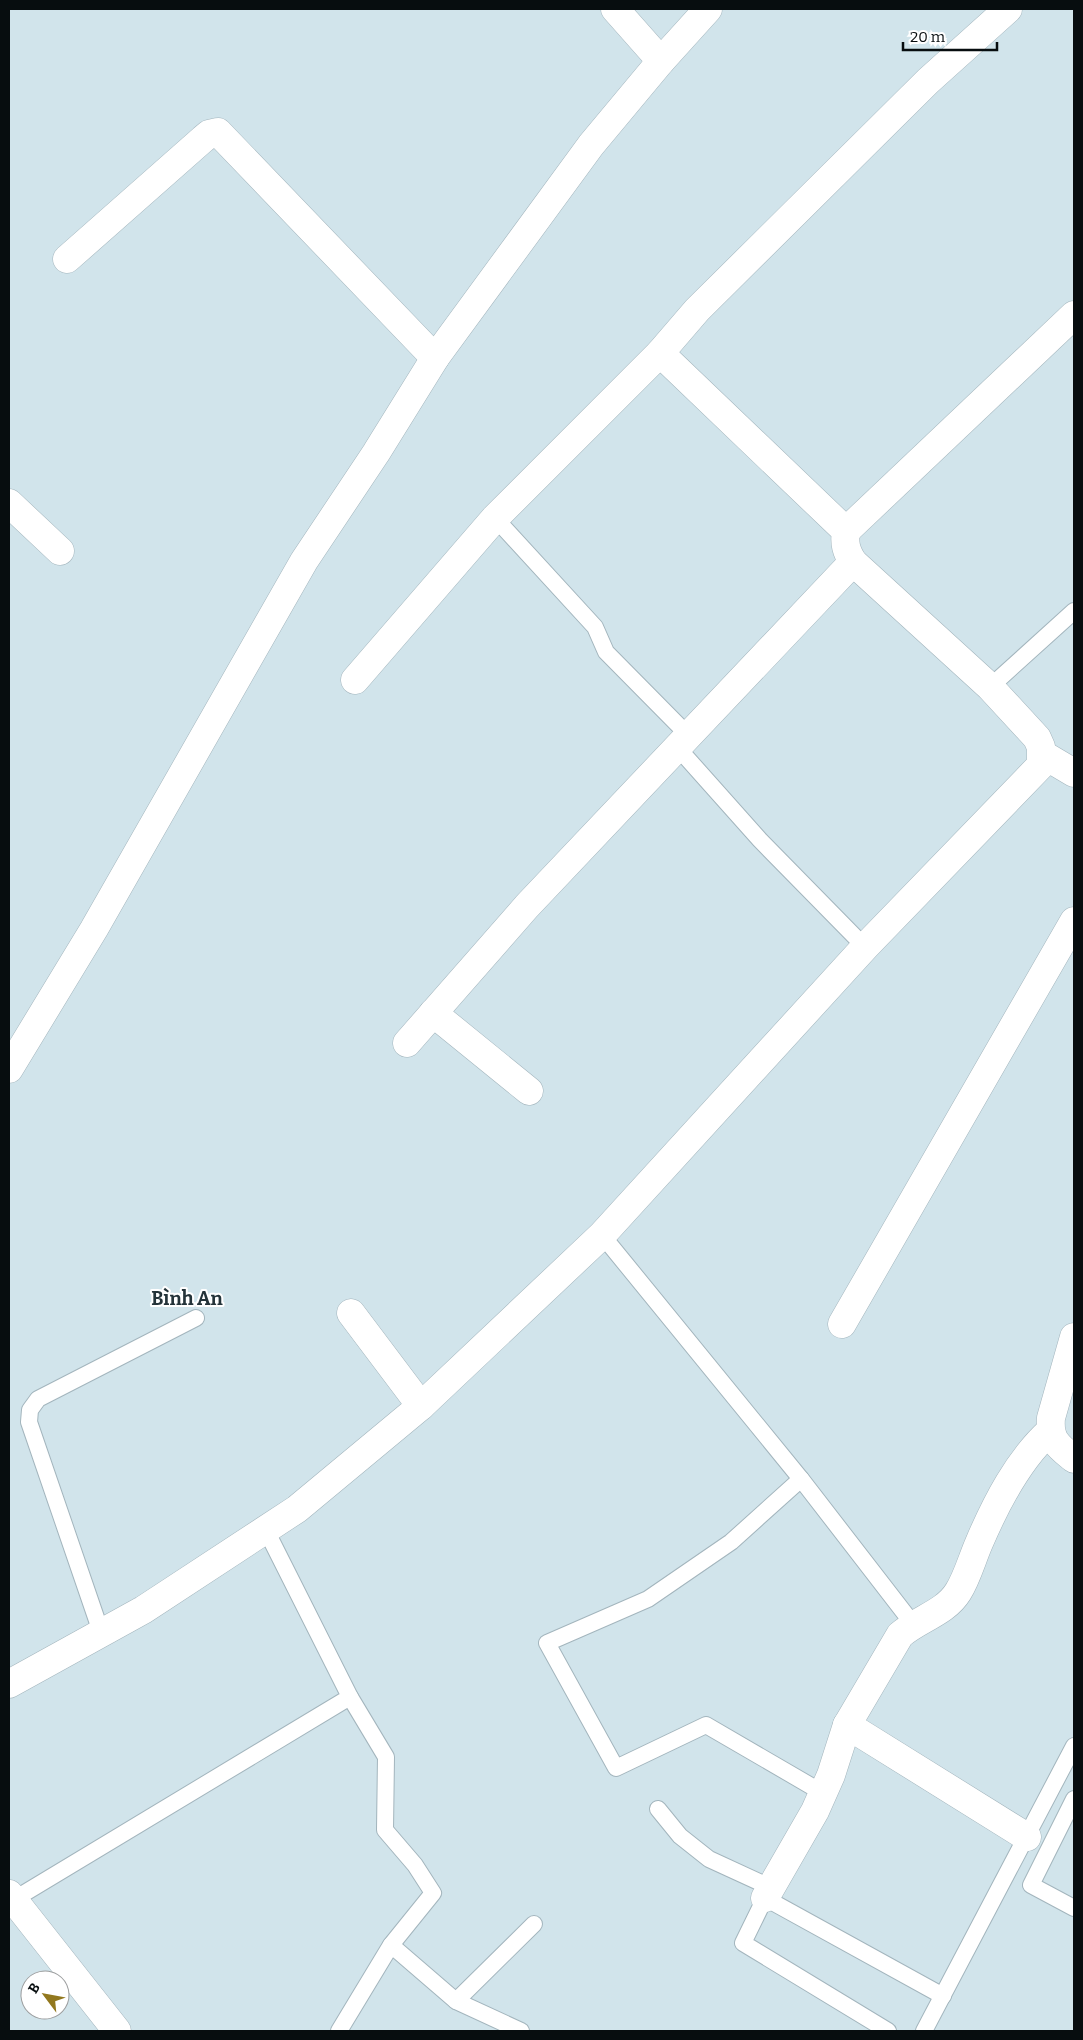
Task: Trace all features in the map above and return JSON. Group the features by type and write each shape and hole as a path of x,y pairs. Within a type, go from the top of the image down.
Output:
{"street":[{"path":"615,9 661,60"},
{"path":"9,1069 94,929 304,561 376,453 435,358 591,144 661,60 708,9"},
{"path":"355,680 494,518 660,353 697,310 907,102 1008,9"},
{"path":"67,259 209,134 218,132 435,358"},
{"path":"9,1684 102,1635 266,1530 297,1509 421,1406 602,1235 866,946 1034,775 1041,765 1042,754 1037,738 990,687 853,562 844,542 846,531 1074,315"},
{"path":"660,353 846,531"},
{"path":"9,503 60,551"},
{"path":"407,1043 527,906 853,562"},
{"path":"1042,754 1074,773"},
{"path":"842,1324 1074,921"},
{"path":"433,1013 529,1091"},
{"path":"351,1313 421,1406"},
{"path":"1074,1337 1051,1418 1050,1431 1056,1443 1074,1459"},
{"path":"768,1893 815,1811 846,1724 900,1636 913,1624 944,1608 958,1592 990,1517 1031,1448 1050,1431"},
{"path":"846,1724 1027,1837"},
{"path":"11,1897 117,2031"}],"lane":[{"path":"494,518 595,627 606,652 683,742 760,840 866,946"},
{"path":"990,687 1074,611"},
{"path":"602,1235 802,1479 913,1624"},
{"path":"102,1635 29,1422 30,1410 38,1399 196,1318"},
{"path":"802,1479 731,1542 648,1599 547,1643 616,1768 706,1725 822,1793"},
{"path":"266,1530 350,1698 386,1757 385,1830 415,1865 433,1893 391,1945 339,2031"},
{"path":"11,1897 350,1698"},
{"path":"924,2031 1074,1746"},
{"path":"1074,1799 1031,1884 1074,1908"},
{"path":"658,1809 680,1836 709,1859 943,1996"},
{"path":"768,1893 743,1943 888,2031"},
{"path":"456,2001 534,1924"},
{"path":"391,1945 456,2001 520,2031"}],"district":[{"name":"Bình An","path":"187,1298"}]}
